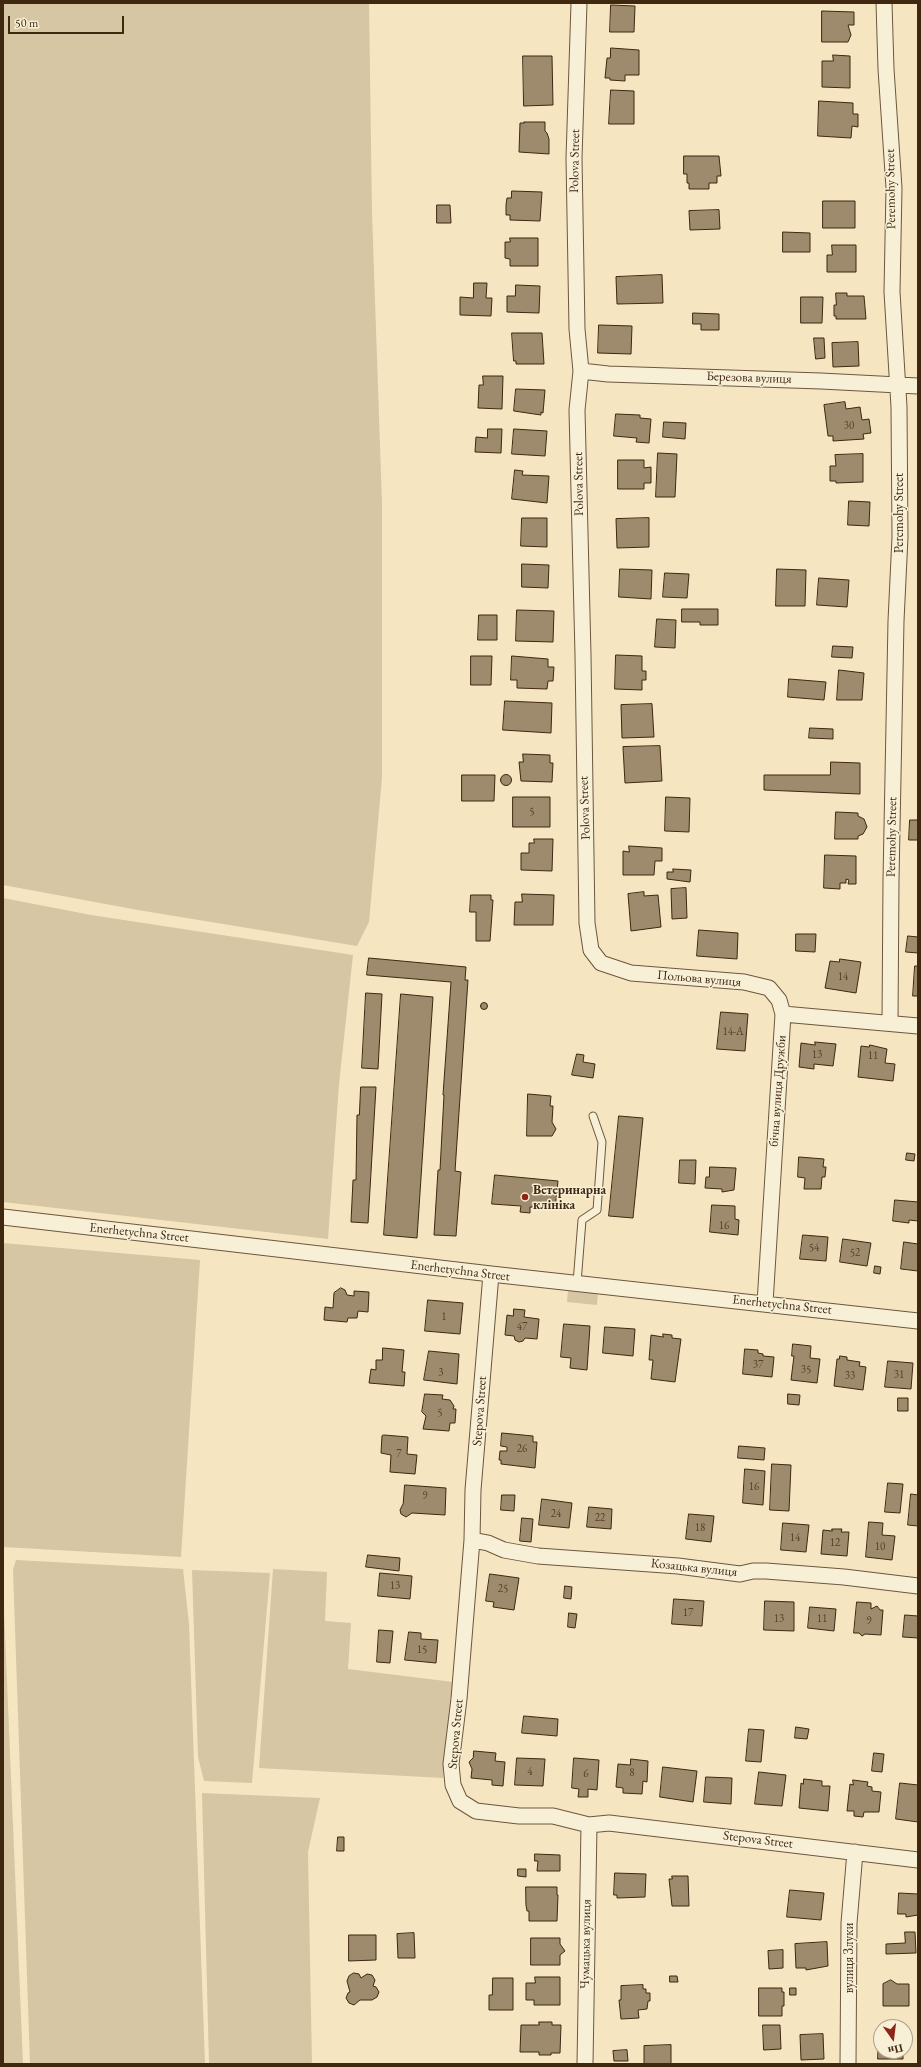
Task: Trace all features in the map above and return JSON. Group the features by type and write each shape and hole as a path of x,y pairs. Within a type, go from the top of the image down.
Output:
{"street":[{"name":"Polova Street","path":"579,3 574,158 577,329 581,371 577,410 583,655 587,923 592,950 600,963 631,973 744,982 769,988 779,1000 783,1014"},
{"name":"Peremohy Street","path":"884,3 886,85 894,188 892,292 898,386 900,537 896,621 890,1023"},
{"name":"Березова вулиця","path":"581,371 608,374 821,380 898,386 918,386"},
{"path":"783,1014 918,1026"},
{"name":"бічна вулиця Дружби","path":"765,1303 783,1014"},
{"name":"Enerhetychna Street","path":"3,1217 491,1274 918,1321"},
{"name":"Stepova Street","path":"491,1274 473,1490 472,1540 459,1699 451,1764 453,1785 460,1801 476,1811 520,1816 553,1816 589,1825 609,1823 918,1860"},
{"name":"Козацька вулиця","path":"472,1540 488,1543 504,1550 538,1556 678,1566 740,1574 759,1570 918,1586"},
{"name":"Чумацька вулиця","path":"585,2064 589,1825"},
{"name":"вулиця Злуки","path":"848,2064 849,1923 855,1852"}],"lane":[{"path":"577,1283 582,1220 597,1210 602,1142 593,1116"}],"shaded area":[{"path":"3,3 369,3 372,213 382,503 382,778 369,922 357,946 138,910 3,885"},
{"path":"3,898 91,915 353,955 339,1084 328,1239 3,1202"},
{"path":"3,1243 200,1260 181,1557 3,1547"},
{"path":"568,1290 598,1293 597,1305 567,1302"},
{"path":"16,1560 183,1569 189,1624 205,2064 30,2064 13,1570"},
{"path":"273,1569 327,1572 325,1621 351,1623 348,1669 453,1682 443,1778 259,1768"},
{"path":"192,1570 270,1573 252,1783 204,1781 198,1757"},
{"path":"3,1586 23,2064 3,2064"},
{"path":"202,1793 320,1798 308,1852 312,2064 209,2064"}],"building":[{"path":"611,5 635,6 634,32 610,32"},
{"path":"822,11 854,12 854,25 848,25 851,35 848,42 822,42"},
{"path":"611,48 639,50 639,75 625,75 625,81 610,80 610,78 605,78 607,58 610,58"},
{"path":"833,55 850,56 850,88 822,87 822,61 833,61"},
{"path":"523,56 552,56 553,105 524,106"},
{"path":"611,90 634,91 634,124 609,124"},
{"path":"819,101 853,103 853,114 858,114 858,127 852,126 851,138 818,136"},
{"path":"545,122 545,131 549,139 549,154 519,152 520,123"},
{"path":"684,156 719,156 721,176 717,176 717,183 709,183 709,189 689,189 687,174 684,174"},
{"path":"512,191 542,192 540,221 510,220 510,215 506,215 506,205 507,198 511,198"},
{"path":"823,201 855,201 855,228 823,228"},
{"path":"437,205 450,205 451,223 437,223"},
{"path":"719,210 720,229 690,230 689,211"},
{"path":"783,232 810,233 810,252 783,252"},
{"path":"510,238 538,238 538,266 510,266 510,259 505,258 505,242 510,242"},
{"path":"832,245 856,245 856,272 827,272 827,255 832,255"},
{"path":"662,275 663,303 617,304 616,277"},
{"path":"474,283 487,283 486,298 492,298 491,316 460,315 460,297 473,298"},
{"path":"516,285 540,286 539,313 507,312 507,296 515,296"},
{"path":"836,293 847,293 847,296 864,296 866,319 836,319 836,316 834,316 834,305 836,305"},
{"path":"801,297 823,297 822,323 801,323"},
{"path":"693,313 719,314 719,330 701,330 701,324 693,324"},
{"path":"599,325 632,326 631,354 598,353"},
{"path":"512,333 542,333 544,364 516,364 516,361 514,361"},
{"path":"814,338 824,338 825,358 816,359"},
{"path":"858,342 859,366 833,367 832,343"},
{"path":"483,376 503,376 502,409 478,408 479,385 483,385"},
{"path":"516,389 545,390 543,413 541,412 541,415 514,411"},
{"path":"845,402 846,409 860,407 862,420 869,419 871,433 863,434 864,439 833,441 833,436 828,436 824,405"},
{"path":"616,414 640,415 640,418 651,419 649,443 636,442 637,438 614,436"},
{"path":"664,422 686,423 685,439 663,437"},
{"path":"488,429 502,429 501,453 475,452 476,437 487,438"},
{"path":"514,429 547,431 545,456 512,454"},
{"path":"658,453 677,454 675,497 656,497"},
{"path":"863,454 863,482 836,483 836,481 830,481 830,466 836,466 835,455"},
{"path":"618,460 644,460 644,468 651,467 651,483 644,483 644,489 618,489"},
{"path":"515,470 523,471 522,475 549,476 547,503 512,499"},
{"path":"849,501 870,502 869,526 848,525"},
{"path":"522,518 547,518 547,547 521,546"},
{"path":"649,518 649,547 617,548 616,519"},
{"path":"522,564 549,565 548,588 522,587"},
{"path":"620,569 652,570 651,599 619,597"},
{"path":"777,569 806,570 805,606 776,606"},
{"path":"665,573 689,574 687,598 663,597"},
{"path":"819,578 849,580 847,607 817,605"},
{"path":"682,609 718,609 718,625 700,625 700,622 682,622"},
{"path":"517,610 554,611 553,642 516,641"},
{"path":"479,615 497,615 497,640 478,640"},
{"path":"657,619 676,620 675,648 655,647"},
{"path":"833,646 853,647 852,658 832,657"},
{"path":"616,655 642,656 642,671 646,671 646,680 642,680 642,690 615,689"},
{"path":"471,656 492,656 491,685 471,685"},
{"path":"512,656 548,659 548,667 554,667 553,681 548,681 547,689 517,688 517,680 511,680"},
{"path":"839,670 864,673 862,700 837,700"},
{"path":"789,679 826,682 824,700 788,697"},
{"path":"505,701 552,703 551,733 503,730"},
{"path":"652,704 654,737 622,738 621,705"},
{"path":"810,728 833,729 833,739 809,738"},
{"path":"660,746 662,781 625,783 623,747"},
{"path":"523,754 550,755 550,763 553,763 552,782 521,781 519,762 523,762"},
{"path":"831,762 860,763 860,794 764,790 764,775 830,775"},
{"path":"506,774 510,776 512,780 510,784 506,786 502,784 500,780 502,776"},
{"path":"462,775 495,775 494,801 462,801"},
{"path":"513,797 550,797 550,827 513,827"},
{"path":"666,797 690,798 689,832 665,831"},
{"path":"836,812 858,813 858,816 864,819 867,827 863,834 858,836 858,839 835,839"},
{"path":"910,820 918,820 918,840 909,840"},
{"path":"534,839 553,839 552,871 521,870 521,853 529,853 529,843 534,843"},
{"path":"629,846 662,848 662,861 655,861 654,875 623,875 623,851 629,852"},
{"path":"825,855 856,856 856,884 848,884 849,880 846,879 846,883 840,883 840,889 824,888"},
{"path":"673,869 691,870 690,882 667,879 667,872 673,872"},
{"path":"686,888 687,918 672,919 671,889"},
{"path":"644,892 644,896 658,895 661,927 631,931 628,894"},
{"path":"522,894 554,895 553,925 514,925 515,902 522,902"},
{"path":"471,895 491,895 491,900 493,900 490,941 476,941 476,912 470,912"},
{"path":"699,930 738,933 737,959 697,956"},
{"path":"796,934 816,934 815,952 796,951"},
{"path":"908,936 918,937 918,953 906,952"},
{"path":"369,958 466,967 465,980 468,980 455,1171 461,1172 456,1236 434,1235 438,1170 440,1170 443,1095 451,982 367,975"},
{"path":"840,959 861,962 856,993 825,988 830,961 839,962"},
{"path":"915,966 918,966 918,996 913,996"},
{"path":"366,993 382,994 378,1069 362,1068"},
{"path":"401,994 433,997 417,1238 384,1235"},
{"path":"484,1002 487,1003 487,1009 484,1010 481,1009 480,1006 481,1003"},
{"path":"721,1012 748,1014 745,1051 717,1049"},
{"path":"815,1042 836,1044 833,1066 814,1064 814,1069 799,1067 801,1043 815,1045"},
{"path":"870,1045 887,1049 885,1063 895,1064 893,1081 858,1077 861,1046 869,1047"},
{"path":"577,1054 584,1055 583,1062 595,1064 593,1078 572,1075"},
{"path":"361,1087 376,1087 368,1223 351,1222 353,1180 356,1180 357,1115 359,1115"},
{"path":"528,1094 551,1096 550,1106 553,1106 552,1122 556,1129 552,1136 527,1136"},
{"path":"619,1116 643,1118 633,1218 609,1216"},
{"path":"907,1153 915,1154 914,1161 906,1160"},
{"path":"799,1157 824,1159 823,1167 826,1167 825,1177 822,1177 821,1189 804,1189 805,1178 798,1177"},
{"path":"680,1160 696,1160 695,1184 679,1183"},
{"path":"710,1167 736,1168 734,1190 722,1192 722,1189 705,1188 706,1177 709,1177"},
{"name":"Ветеринарна клініка","path":"495,1175 558,1181 555,1209 530,1207 530,1213 520,1212 521,1206 492,1204"},
{"path":"895,1200 918,1202 918,1221 909,1220 909,1223 893,1221"},
{"path":"712,1205 735,1206 735,1219 739,1220 738,1235 710,1232"},
{"path":"803,1235 828,1237 826,1261 800,1259"},
{"path":"843,1239 871,1243 867,1266 840,1262"},
{"path":"904,1242 918,1244 918,1271 901,1269"},
{"path":"875,1266 881,1267 880,1274 874,1273"},
{"path":"341,1288 345,1290 347,1295 354,1296 354,1291 369,1292 368,1312 358,1311 357,1318 348,1318 347,1322 324,1320 325,1307 333,1308 334,1293"},
{"path":"428,1300 463,1303 460,1334 425,1331"},
{"path":"514,1309 525,1310 524,1317 539,1319 537,1339 525,1338 523,1341 519,1342 515,1340 514,1336 505,1335 507,1315 513,1316"},
{"path":"564,1324 590,1326 587,1370 570,1368 571,1358 561,1357"},
{"path":"605,1327 635,1329 633,1356 603,1353"},
{"path":"663,1334 672,1335 672,1338 681,1339 675,1382 651,1379 653,1360 649,1360 651,1335 663,1337"},
{"path":"793,1344 811,1346 810,1358 820,1359 817,1383 791,1380 794,1356 792,1356"},
{"path":"383,1348 404,1350 402,1372 405,1372 404,1386 369,1383 371,1369 376,1370 376,1360 382,1360"},
{"path":"745,1349 758,1350 758,1353 763,1354 763,1356 774,1357 772,1377 743,1374"},
{"path":"429,1351 459,1354 457,1384 424,1380"},
{"path":"840,1356 847,1357 847,1360 860,1362 859,1366 866,1367 863,1390 834,1386 837,1359 839,1359"},
{"path":"888,1361 913,1363 911,1389 885,1387"},
{"path":"425,1394 443,1395 442,1399 450,1400 454,1406 453,1409 456,1409 455,1423 450,1423 449,1431 423,1429 426,1416 422,1412"},
{"path":"788,1394 800,1395 799,1405 788,1404"},
{"path":"898,1398 908,1398 908,1411 898,1411"},
{"path":"502,1433 533,1436 533,1442 537,1442 535,1468 501,1464 501,1460 499,1460 500,1451 507,1451 507,1447 501,1446"},
{"path":"382,1436 408,1437 407,1454 417,1455 415,1474 390,1472 391,1455 381,1453"},
{"path":"739,1446 765,1448 764,1460 738,1458"},
{"path":"772,1464 791,1465 789,1511 770,1510"},
{"path":"745,1469 765,1471 763,1505 743,1503"},
{"path":"888,1483 903,1484 900,1513 885,1512"},
{"path":"405,1485 446,1488 445,1515 412,1513 406,1517 401,1514 400,1510 403,1504"},
{"path":"911,1494 918,1495 918,1526 908,1525"},
{"path":"502,1495 515,1495 514,1511 501,1510"},
{"path":"542,1499 572,1503 569,1528 539,1525"},
{"path":"589,1507 612,1509 611,1529 587,1527"},
{"path":"689,1514 714,1516 711,1542 686,1539"},
{"path":"522,1518 533,1519 531,1542 520,1541"},
{"path":"869,1522 883,1523 882,1535 895,1536 892,1560 866,1557"},
{"path":"783,1523 809,1525 806,1552 781,1550"},
{"path":"832,1529 842,1529 841,1532 849,1532 847,1556 821,1554 823,1530 832,1531"},
{"path":"368,1555 400,1558 399,1571 366,1567"},
{"path":"380,1573 412,1576 410,1599 378,1596"},
{"path":"490,1574 519,1578 514,1610 493,1607 494,1602 486,1601"},
{"path":"565,1586 572,1587 571,1599 564,1598"},
{"path":"674,1599 704,1601 702,1626 672,1624"},
{"path":"765,1601 794,1602 794,1631 764,1630"},
{"path":"857,1602 871,1603 871,1609 877,1606 880,1610 883,1610 881,1635 865,1634 862,1636 859,1633 854,1633"},
{"path":"810,1607 836,1609 834,1631 808,1628"},
{"path":"569,1613 577,1614 575,1628 568,1627"},
{"path":"905,1615 918,1616 918,1638 903,1637"},
{"path":"379,1630 393,1631 390,1663 377,1662"},
{"path":"409,1632 421,1633 421,1639 438,1640 436,1663 405,1660"},
{"path":"524,1716 558,1719 557,1736 522,1733"},
{"path":"796,1727 809,1729 807,1739 795,1738"},
{"path":"749,1729 764,1730 761,1762 746,1761"},
{"path":"474,1751 496,1753 495,1761 505,1762 503,1786 492,1785 492,1780 471,1778 472,1769 469,1762 473,1758"},
{"path":"874,1753 884,1754 882,1772 872,1771"},
{"path":"517,1758 545,1759 543,1786 515,1785"},
{"path":"574,1758 599,1760 597,1790 588,1789 588,1797 578,1797 579,1789 572,1788"},
{"path":"631,1759 648,1761 647,1782 643,1781 642,1794 623,1793 623,1788 616,1787 618,1764 630,1765"},
{"path":"663,1767 697,1771 693,1802 660,1797"},
{"path":"759,1772 786,1775 782,1806 755,1804"},
{"path":"706,1777 732,1778 731,1804 704,1802"},
{"path":"804,1779 822,1781 822,1786 830,1786 828,1811 799,1808 801,1783 803,1784"},
{"path":"853,1780 868,1782 867,1786 872,1787 872,1791 881,1792 879,1812 864,1812 863,1817 854,1816 854,1811 847,1811 850,1784 853,1785"},
{"path":"900,1783 918,1785 918,1822 896,1819"},
{"path":"338,1837 344,1837 344,1851 337,1851"},
{"path":"535,1854 560,1855 560,1871 537,1871 538,1861 535,1861"},
{"path":"518,1869 526,1869 526,1877 518,1876"},
{"path":"615,1873 646,1874 645,1897 617,1898 617,1895 614,1895"},
{"path":"672,1876 688,1876 689,1906 672,1906 669,1879 672,1879"},
{"path":"526,1887 557,1887 557,1921 529,1921 529,1911 527,1911 526,1905"},
{"path":"790,1890 824,1893 821,1920 787,1917"},
{"path":"899,1893 918,1894 918,1915 906,1917 906,1914 898,1914"},
{"path":"905,1932 915,1932 916,1953 886,1954 886,1944 905,1943"},
{"path":"414,1933 415,1958 398,1958 397,1934"},
{"path":"349,1935 376,1935 376,1960 349,1961"},
{"path":"531,1938 560,1938 560,1944 565,1951 560,1955 560,1965 531,1965"},
{"path":"827,1942 828,1966 806,1970 806,1968 796,1968 795,1944"},
{"path":"783,1950 783,1968 769,1969 768,1951"},
{"path":"354,1973 359,1974 361,1978 367,1974 372,1975 375,1980 373,1986 376,1987 379,1992 377,1997 372,2000 360,2000 354,2005 349,2003 346,1998 350,1992 347,1981 349,1976"},
{"path":"670,1976 677,1976 678,1982 670,1982"},
{"path":"535,1977 560,1977 560,2005 534,2005 534,2000 526,2000 526,1983 535,1983"},
{"path":"493,1978 513,1978 513,2010 489,2010 489,1995 492,1995"},
{"path":"891,1980 897,1984 909,1984 909,2006 883,2006 883,1984"},
{"path":"643,1985 643,1989 646,1989 646,1993 650,1993 650,2001 648,2001 647,2009 638,2010 639,2018 621,2019 619,2000 621,2000 621,1986"},
{"path":"759,1988 782,1988 782,1992 784,1992 784,2006 782,2006 782,2016 759,2016"},
{"path":"790,1988 796,1988 796,1995 790,1995"},
{"path":"539,2022 552,2022 552,2025 561,2025 560,2053 539,2055 539,2052 520,2052 521,2025 539,2025"},
{"path":"763,2025 780,2025 781,2049 764,2050"},
{"path":"823,2034 824,2059 801,2060 800,2035"},
{"path":"671,2045 671,2064 644,2064 644,2046"},
{"path":"627,2050 628,2061 614,2061 613,2051"}],"place":[{"name":"Ветеринарна клініка","path":"525,1197"}]}
